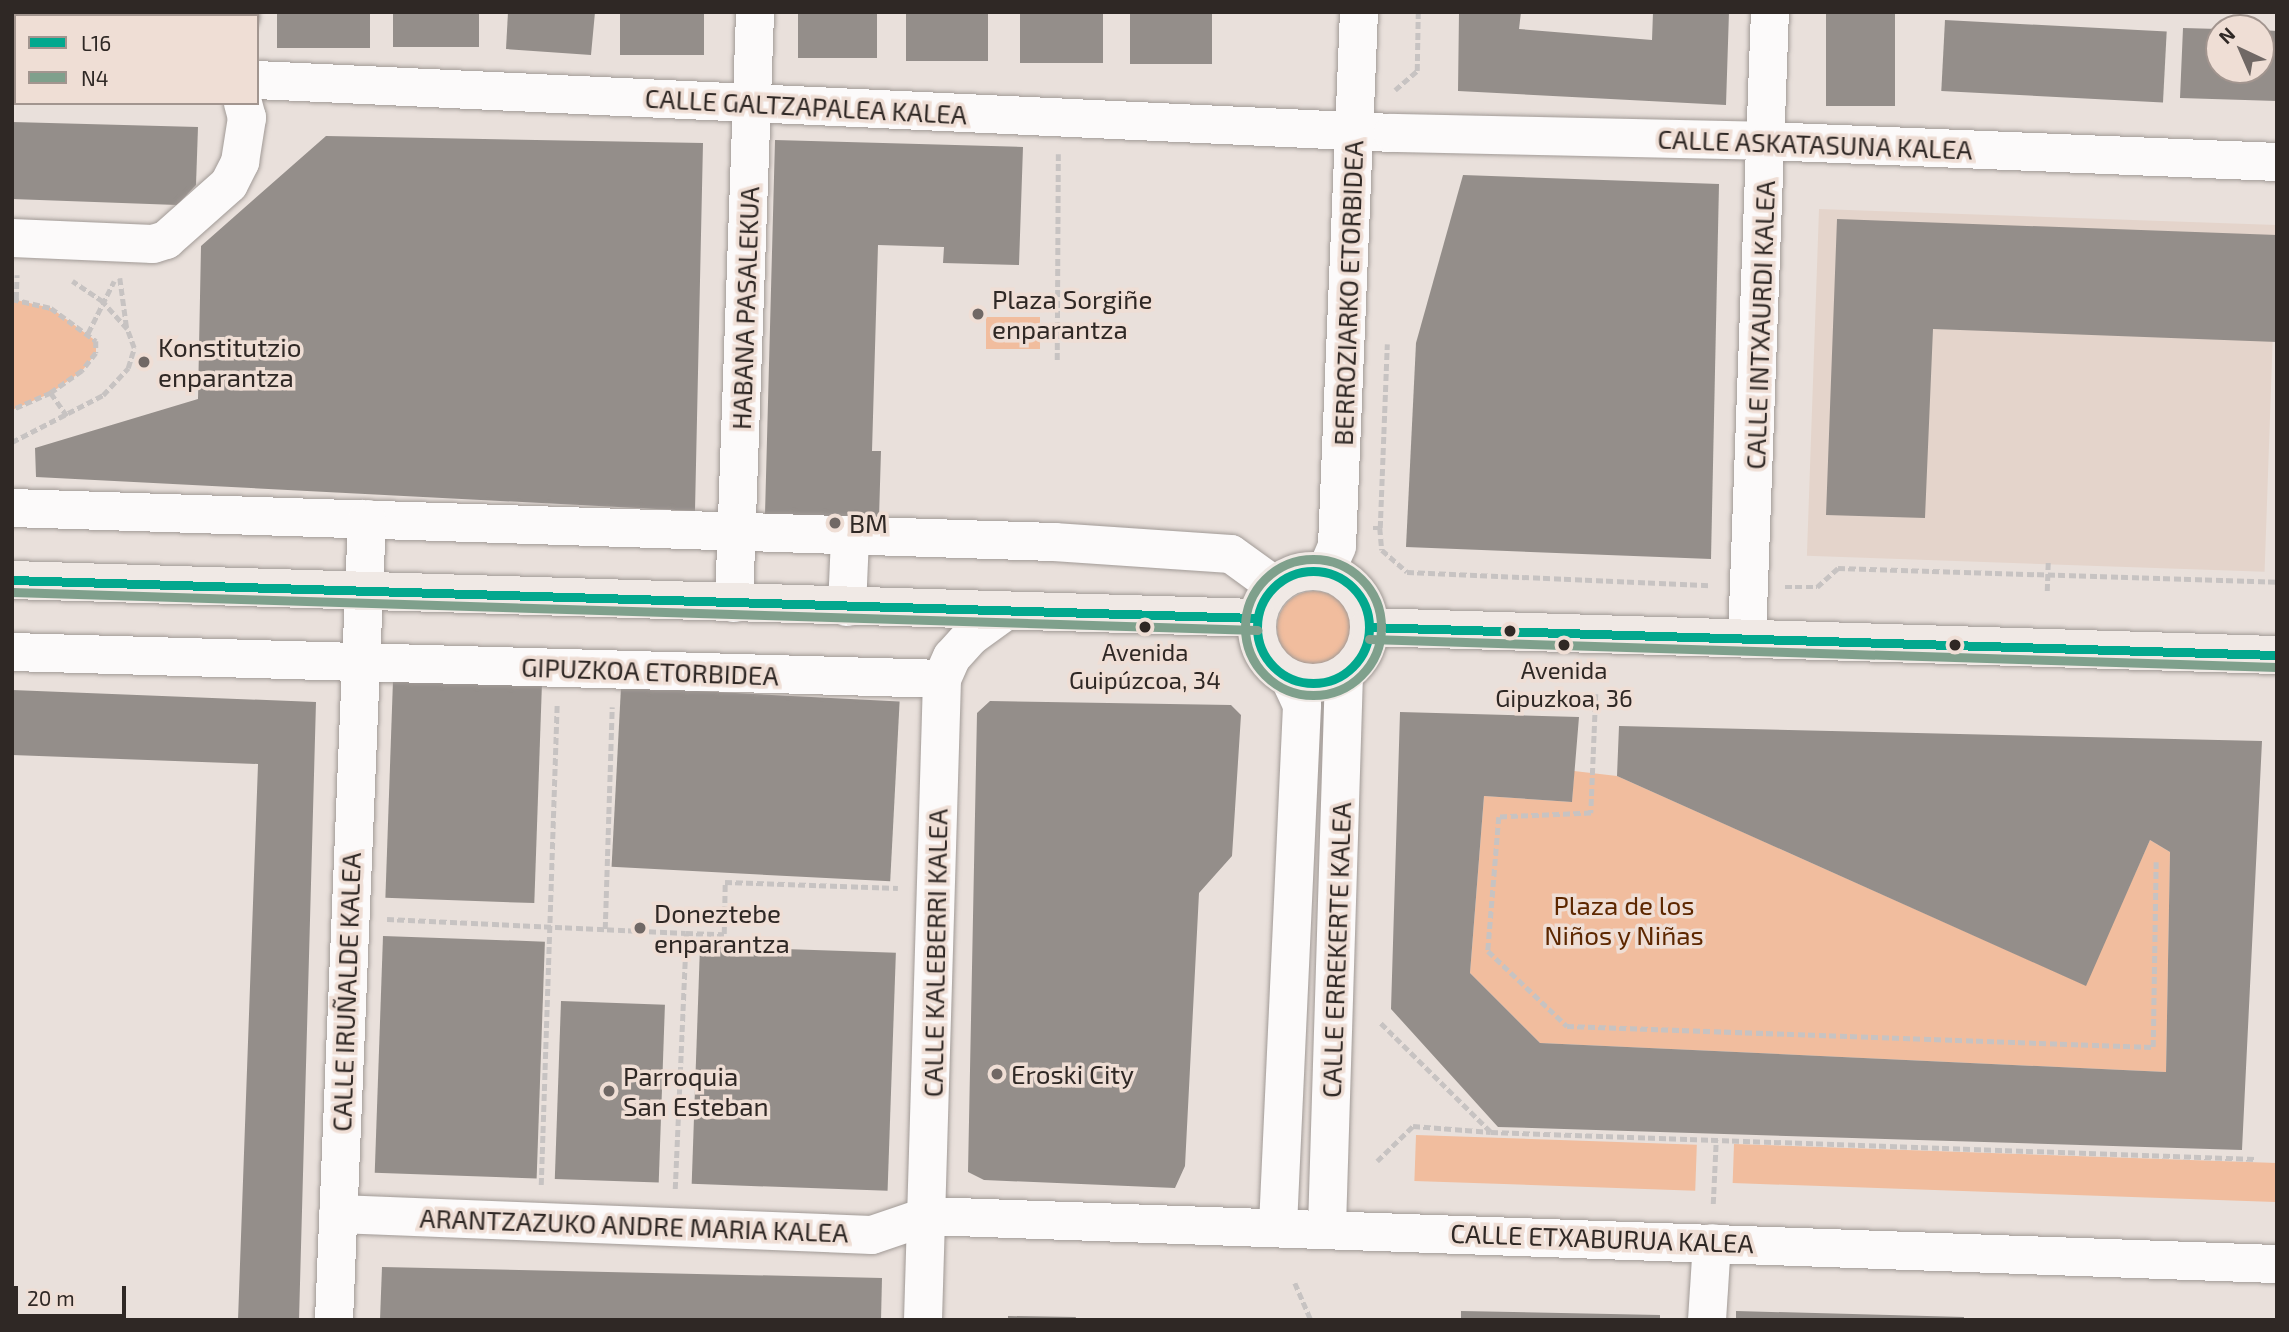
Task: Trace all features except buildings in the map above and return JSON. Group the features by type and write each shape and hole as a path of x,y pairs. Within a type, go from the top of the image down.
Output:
{"main road":[{"path":"1326,572 1357,592 1369,627 1367,645 1344,674 1327,682 1290,679 1264,654 1266,602 1290,576 1326,572"},
{"path":"12,580 1003,613 1266,602"},
{"path":"1369,627 2277,655"}],"street":[{"name":"HABANA PASALEKUA","path":"734,603 755,12"},
{"name":"BERROZIARKO ETORBIDEA","path":"1326,572 1337,546 1359,12"},
{"name":"CALLE INTXAURDI KALEA","path":"1746,638 1770,12"},
{"name":"CALLE GALTZAPALEA KALEA","path":"259,80 1354,131"},
{"path":"15,252 153,244 180,230 229,184 240,162 247,118 244,105"},
{"name":"CALLE ASKATASUNA KALEA","path":"1354,131 1766,142 2277,162"},
{"path":"12,509 1054,542 1231,554 1266,602"},
{"path":"359,663 367,519"},
{"path":"847,607 849,537"},
{"name":"CALLE KALEBERRI KALEA","path":"923,1320 942,679 952,657 970,637 1003,613"},
{"name":"GIPUZKOA ETORBIDEA","path":"12,652 942,679"},
{"name":"CALLE IRUÑALDE KALEA","path":"334,1320 359,663"},
{"name":"CALLE ERREKERTE KALEA","path":"1327,1227 1344,674"},
{"name":"CALLE ERREKERTE KALEA","path":"1278,1226 1302,705 1290,679"},
{"name":"ARANTZAZUKO ANDRE MARIA KALEA","path":"338,1214 872,1235 928,1216"},
{"name":"CALLE ETXABURUA KALEA","path":"928,1216 1327,1227 2277,1264"},
{"path":"1707,1320 1712,1243"}],"path":[{"name":"BERROZIARKO ETORBIDEA","path":"1393,133 1395,91 1417,71 1418,12"},
{"path":"1057,360 1058,153"},
{"path":"12,410 51,393 82,371 96,353 96,341 88,333 51,308 14,299 15,252"},
{"path":"12,442 67,416 103,395 128,368 134,348 127,329 119,271 88,333"},
{"path":"60,276 103,302 127,329"},
{"name":"BERROZIARKO ETORBIDEA","path":"1380,528 1387,333"},
{"path":"51,393 67,416"},
{"path":"2047,591 2048,562"},
{"path":"1597,694 1591,813 1499,817 1488,951 1567,1026 2154,1046 2156,862"},
{"path":"541,1193 558,698"},
{"path":"605,929 612,700"},
{"path":"384,919 724,934 725,882 911,888"},
{"path":"674,1197 686,933"},
{"path":"1381,1023 1491,1132"},
{"path":"1377,1161 1413,1126 1491,1132 2256,1159"},
{"path":"1713,1204 1716,1140"},
{"path":"1295,1283 1311,1320"}],"shaded area":[{"path":"1819,209 2277,225 2265,572 1807,556"}],"green space":[{"path":"12,299 51,308 96,341 96,353 82,371 51,393 12,410"},
{"path":"986,317 1040,317 1040,349 986,349"},
{"path":"1314,591 1335,597 1345,607 1351,628 1345,649 1335,659 1314,665 1293,659 1283,649 1277,628 1283,607 1293,597"},
{"name":"Plaza de los Niños y Niñas","path":"1574,771 1617,776 2085,985 2150,840 2170,852 2166,1072 1540,1043 1470,973 1484,796 1572,802"},
{"path":"1416,1135 1697,1145 1695,1191 1414,1181"},
{"path":"1734,1144 2277,1163 2275,1202 1733,1183"}],"transit line":[{"name":"N4","path":"1313,559 1339,564 1361,579 1376,601 1381,627 1376,653 1361,675 1339,690 1313,695 1287,690 1265,675 1250,653 1245,627 1250,601 1265,579 1287,564 1313,559"},
{"name":"L16","path":"1313,571 1334,575 1353,587 1365,606 1369,627 1365,648 1353,667 1334,679 1313,683 1292,679 1273,667 1261,648 1257,627 1261,606 1273,587 1292,575 1313,571"},
{"name":"L16","path":"12,580 1257,618"},
{"name":"N4","path":"12,592 1257,630"},
{"name":"L16","path":"1369,627 2277,655"},
{"name":"N4","path":"1369,639 2277,667"}],"place":[{"name":"Plaza Sorgiñe enparantza","path":"978,314"},
{"name":"Konstitutzio enparantza","path":"144,362"},
{"name":"BM","path":"835,523"},
{"name":"Avenida Guipúzcoa, 34","path":"1145,627"},
{"name":"Avenida Gipuzkoa, 36","path":"1564,645"},
{"name":"Doneztebe enparantza","path":"640,928"},
{"name":"Eroski City","path":"997,1074"},
{"name":"Parroquia San Esteban","path":"609,1091"}]}
